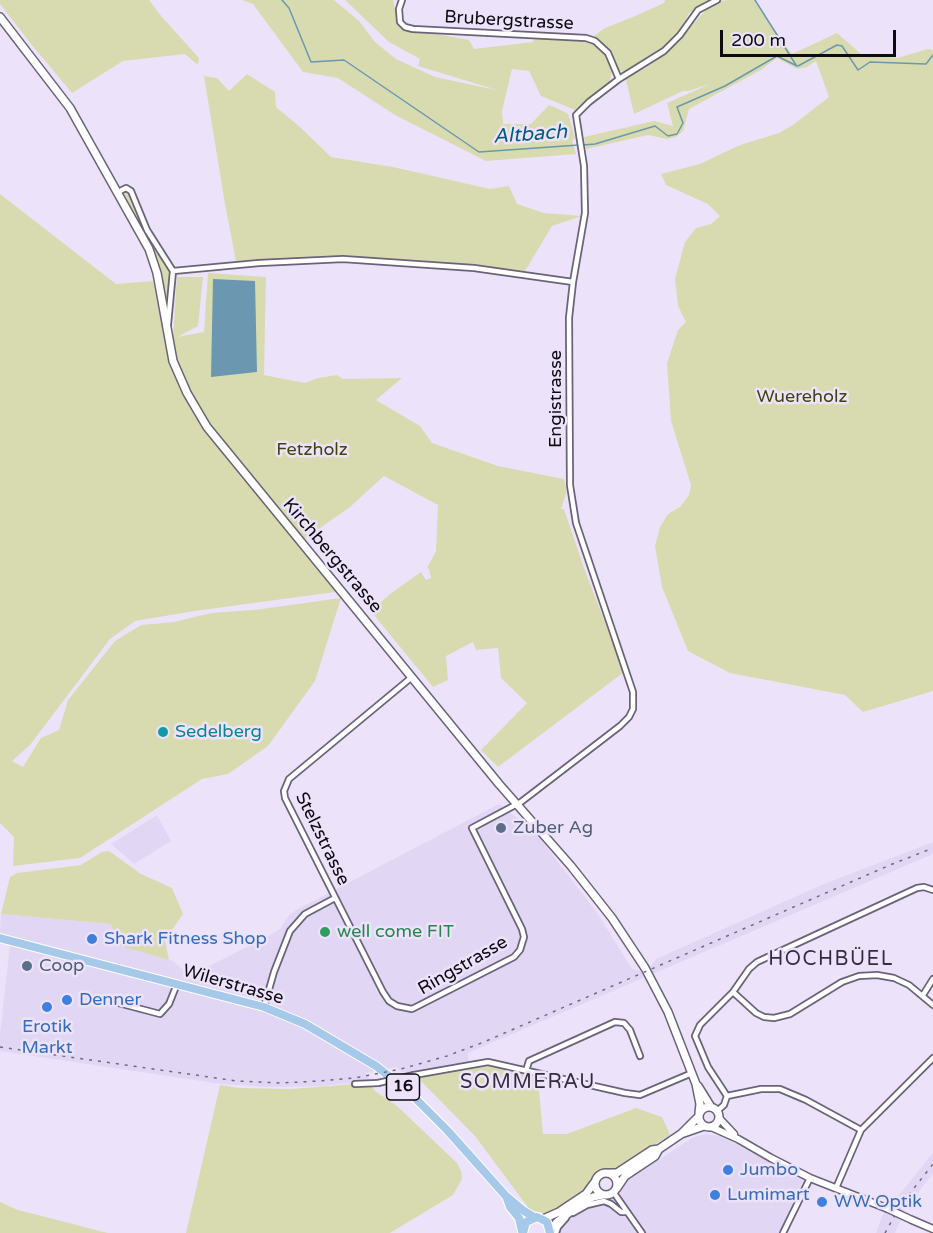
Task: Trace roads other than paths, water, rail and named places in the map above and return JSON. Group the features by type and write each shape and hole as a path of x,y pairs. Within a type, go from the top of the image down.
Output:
{"main road":[{"name":"Kirchbergstrasse","path":"0,17 70,108 153,257 173,361 179,377 216,441 517,805 599,900 645,968 676,1031 693,1073 700,1104 699,1115"},
{"name":"Wilerstrasse","path":"0,938 264,1007 305,1024 376,1066 409,1092 435,1117 505,1195 524,1212 534,1217"},
{"name":"Kirchbergstrasse","path":"696,1084 716,1112"},
{"path":"552,1232 556,1222 582,1203 593,1197 616,1191 625,1176 655,1156 659,1149 681,1134 703,1109 716,1112 716,1124 681,1134"},
{"path":"699,1115 707,1126"},
{"path":"522,1232 526,1222 534,1217 543,1219 559,1212 585,1194 602,1174 617,1173 652,1150 659,1149"},
{"path":"610,1173 616,1178 616,1191"},
{"path":"596,1181 596,1189 603,1195"},
{"name":"Wilerstrasse","path":"505,1195 510,1207 519,1218 522,1232"},
{"path":"543,1219 552,1232"}],"street":[{"name":"Brubergstrasse","path":"402,0 399,9 400,22 412,29 586,38 596,41 608,53 619,79"},
{"name":"Engistrasse","path":"517,805 620,726 629,717 634,699 576,523 570,486 569,318 585,213 584,166 576,115 619,79 664,51 680,35 698,10 717,0"},
{"path":"118,192 126,188 132,191 147,230 173,271 167,333"},
{"path":"173,271 259,263 344,259 474,268 573,282"},
{"name":"Stelzstrasse","path":"264,1007 274,972 290,931 305,914 336,898 285,798 285,784 412,677"},
{"name":"Ringstrasse","path":"336,898 389,1001 397,1006 412,1009 434,999 514,957 520,950 524,937 522,929 471,828 517,805"},
{"path":"727,1096 708,1067 695,1036 700,1025 733,993 749,969 757,962 916,888 924,886 933,890"},
{"path":"733,993 756,1013 774,1018 790,1014 842,982 859,976 878,975 894,978 923,995 933,1005"},
{"path":"923,995 933,979"},
{"path":"107,1000 160,1014 169,1004 177,984"},
{"path":"526,1071 529,1061 615,1022 624,1023 630,1030 640,1056"},
{"path":"836,1188 861,1130 933,1058"},
{"path":"355,1084 378,1083 488,1062 640,1095 693,1073"},
{"path":"727,1096 761,1089 780,1089 806,1100 861,1130"},
{"path":"727,1096 724,1105 716,1112 738,1139"},
{"path":"707,1126 738,1139 810,1178 933,1229"},
{"path":"783,1233 810,1178"},
{"path":"616,1191 642,1233"},
{"path":"552,1232 567,1217 594,1202 604,1201 621,1212 627,1212"}],"water":[{"path":"213,279 255,281 257,372 211,377"}],"waterway":[{"name":"Altbach","path":"282,0 289,8 311,62 344,60 479,152 579,145"},
{"path":"755,0 796,65"},
{"path":"798,66 837,45 842,46 858,70 870,62 926,64 933,55"},
{"name":"Altbach","path":"583,145 595,144 655,126 668,136 677,134 683,123 677,107 725,86 777,56 797,66"}],"railway":[{"path":"0,1047 237,1081 281,1083 319,1081 355,1078 401,1069 447,1056 484,1042 933,848"},
{"path":"885,1233 900,1206 933,1164"}],"place":[{"name":"Sedelberg","path":"163,732"},
{"name":"Zuber Ag","path":"501,828"},
{"name":"well come FIT","path":"325,932"},
{"name":"Shark Fitness Shop","path":"92,939"},
{"name":"Coop","path":"27,966"},
{"name":"Denner","path":"67,1000"},
{"name":"Erotik Markt","path":"47,1007"},
{"name":"Jumbo","path":"728,1170"},
{"name":"Lumimart","path":"715,1195"},
{"name":"WW Optik","path":"822,1202"}],"district":[{"name":"HOCHBÜEL","path":"831,960"},
{"name":"SOMMERAU","path":"528,1083"}],"park label":[{"name":"Wuereholz","path":"802,397"},
{"name":"Fetzholz","path":"312,450"}]}
